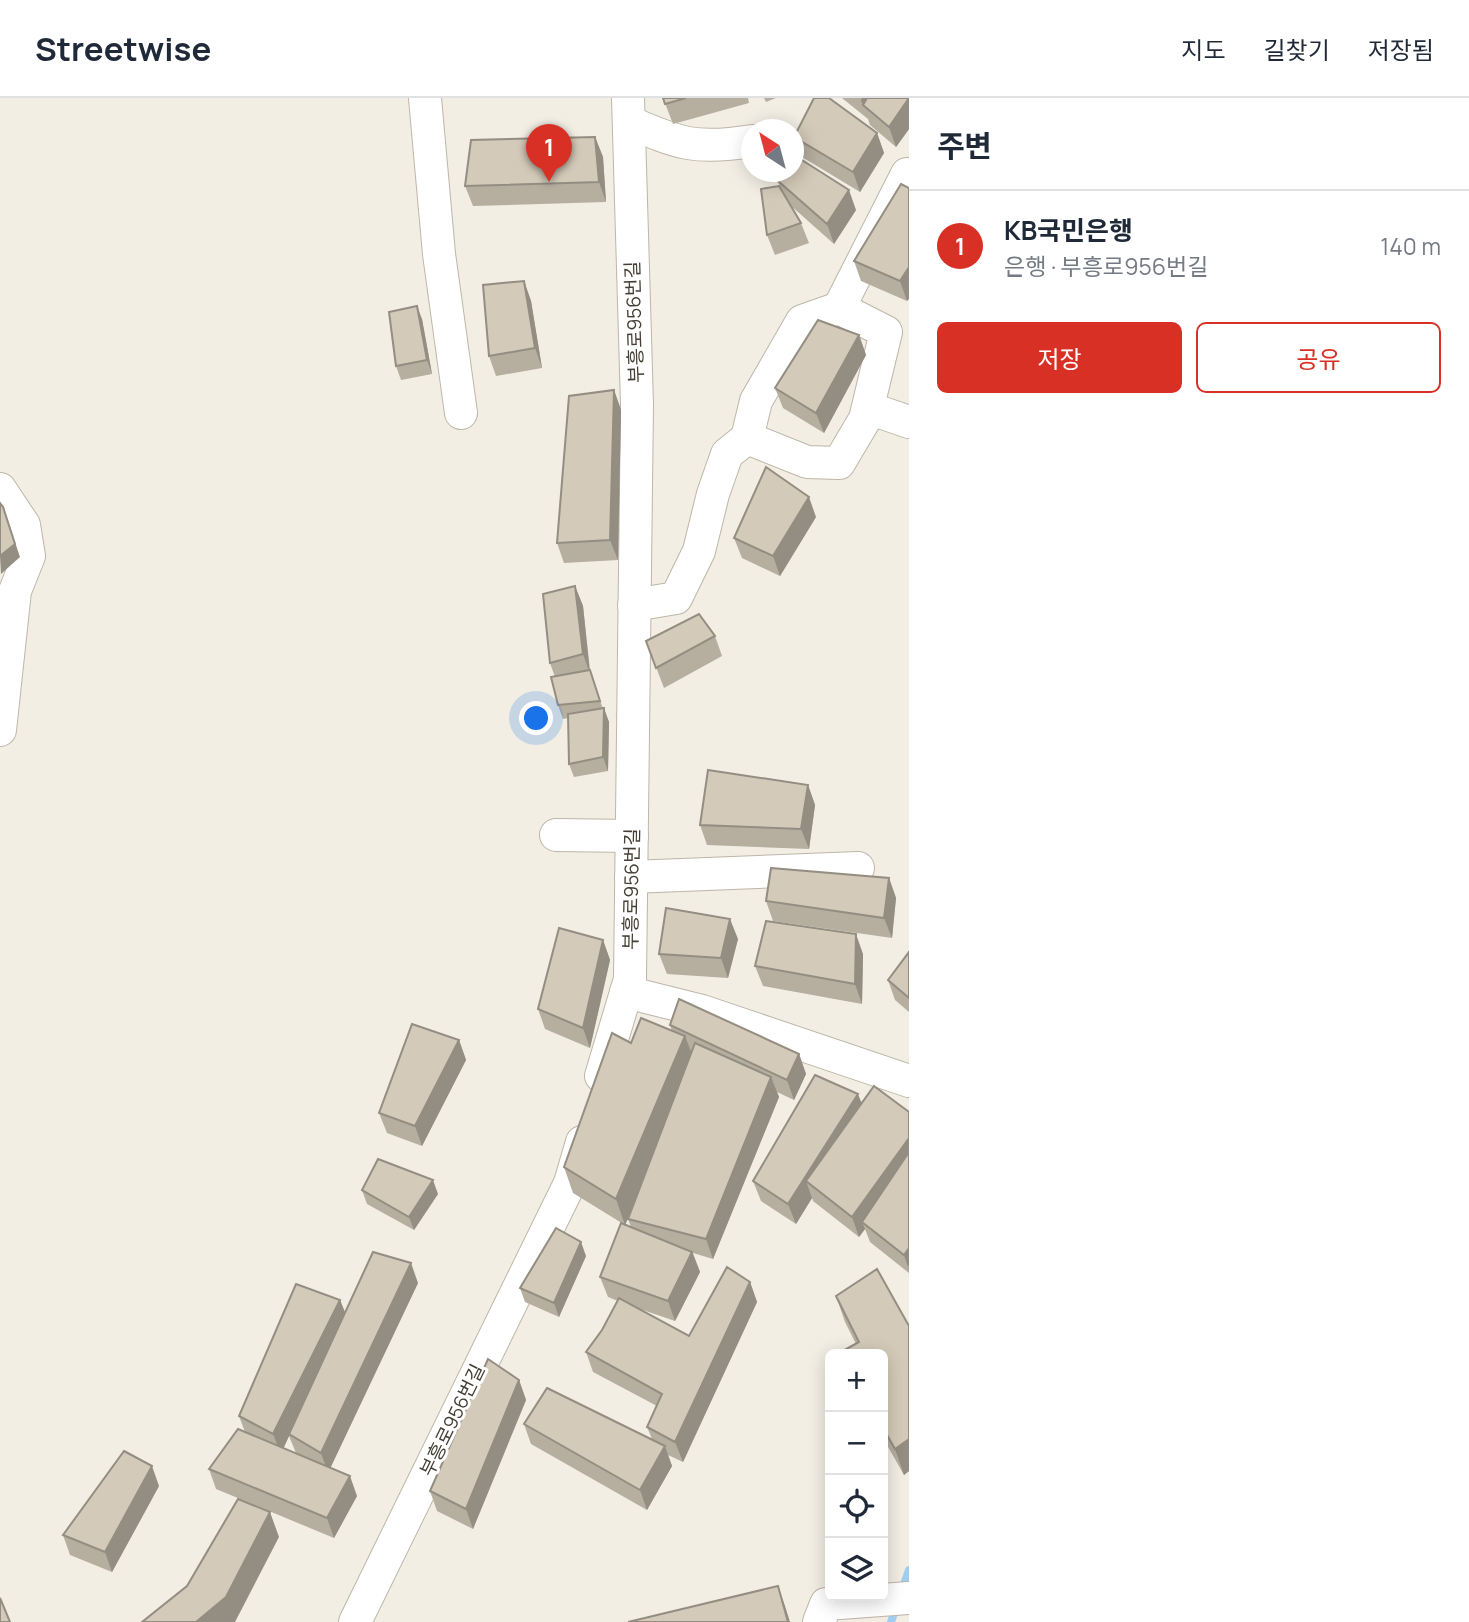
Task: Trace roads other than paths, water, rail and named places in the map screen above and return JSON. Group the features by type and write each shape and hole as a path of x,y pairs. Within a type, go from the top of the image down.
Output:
{"street":[{"path":"425,98 437,241 461,413"},
{"path":"629,110 673,142 712,147 741,143"},
{"name":"부흥로956번길","path":"355,1622 570,1183 630,979 637,405 629,110"},
{"path":"839,309 907,174"},
{"path":"634,605 676,598 699,551 727,454 747,438 756,401 802,321 839,309 886,332 868,408 839,463 807,462 747,438"},
{"path":"868,408 909,422"},
{"path":"0,489 24,525 29,556 15,592 0,730"},
{"path":"556,835 632,836"},
{"path":"631,877 858,868"},
{"path":"626,992 702,1011 909,1081"},
{"path":"819,1622 826,1604 860,1611 909,1598"}],"waterway":[{"path":"901,1593 909,1570"},
{"path":"891,1622 897,1605"}],"place":[{"name":"KB국민은행","path":"549,182"}]}
